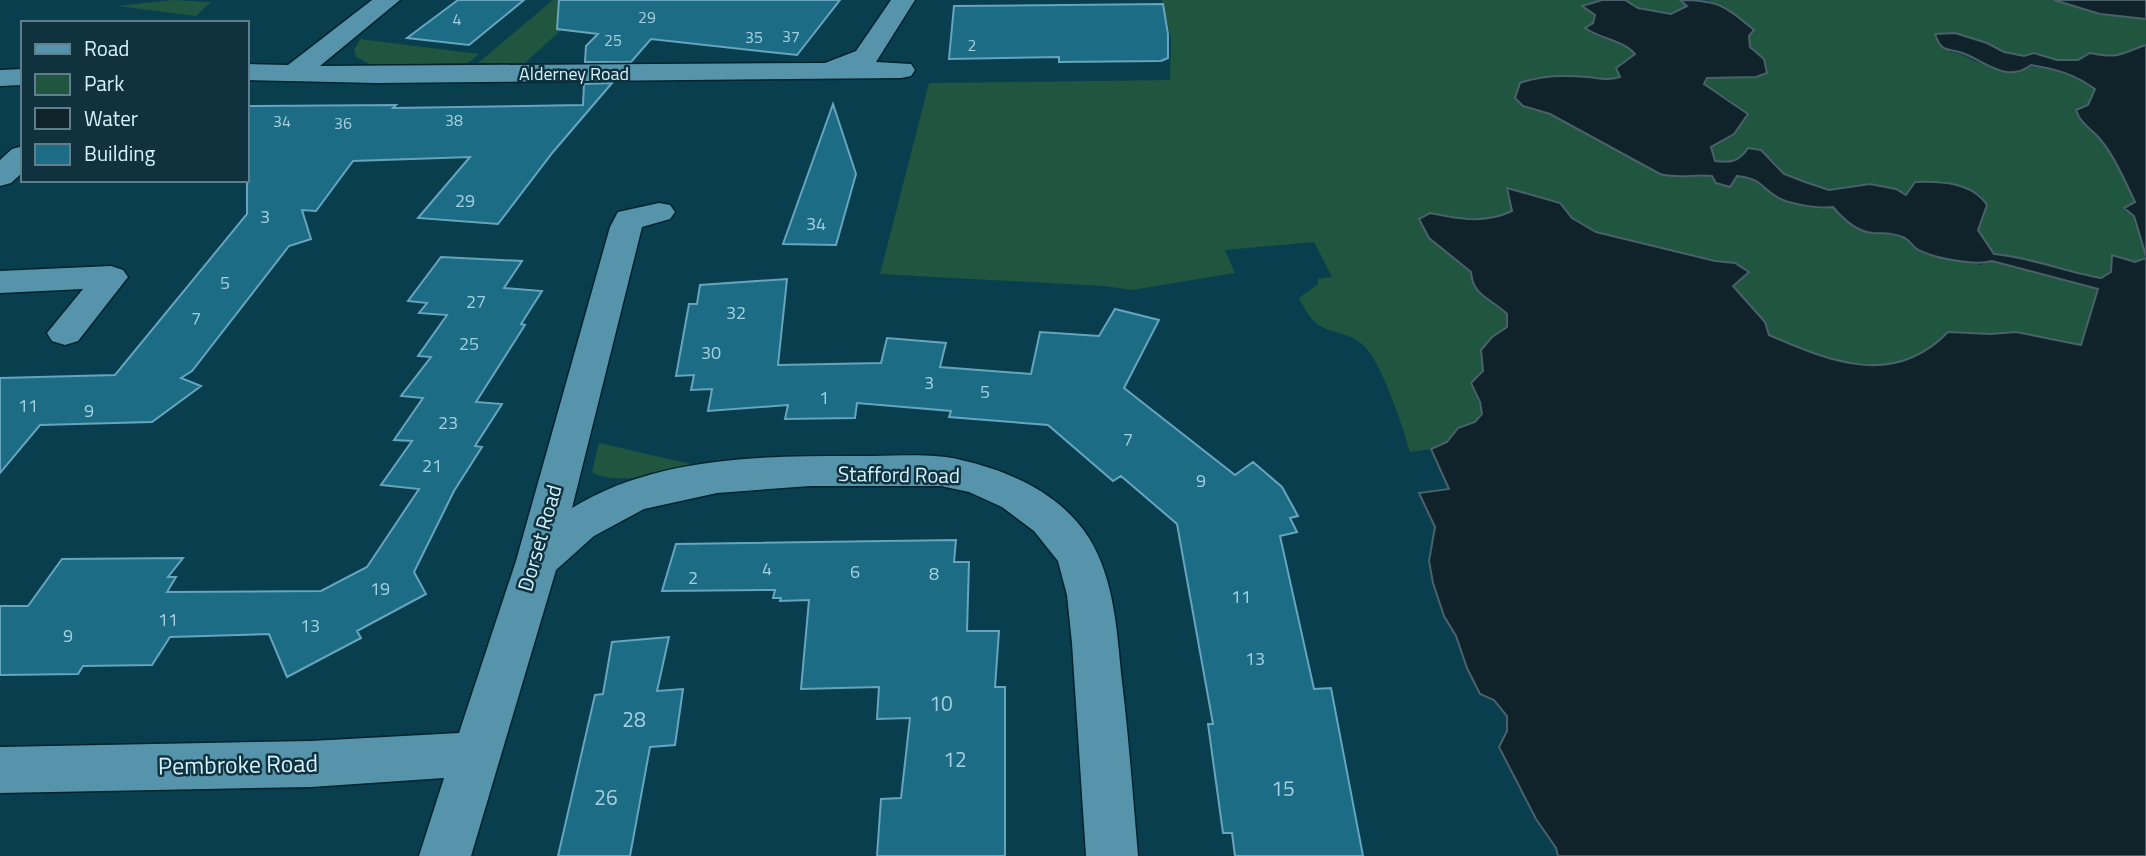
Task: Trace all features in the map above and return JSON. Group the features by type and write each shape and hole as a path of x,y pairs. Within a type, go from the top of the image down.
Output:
{"street":[{"path":"294,73 388,0"},
{"path":"827,71 851,65 866,57 903,0"},
{"name":"Alderney Road","path":"248,72 486,75 901,70"},
{"path":"0,78 21,77"},
{"path":"0,177 21,157"},
{"name":"Dorset Road","path":"445,856 537,561 585,372 630,212"},
{"path":"0,282 111,277 65,333"},
{"name":"Stafford Road","path":"537,561 594,514 621,501 661,488 705,478 763,474 941,471 998,485 1036,508 1056,528 1073,550 1085,578 1098,670 1112,856"},
{"name":"Pembroke Road","path":"0,769 311,764 475,754"}],"green space":[{"path":"173,0 211,2 196,16 117,6"},
{"path":"553,0 594,0 525,63 478,63"},
{"path":"1162,0 1602,0 1583,6 1596,15 1593,23 1595,35 1630,48 1636,54 1621,63 1620,77 1613,79 1569,76 1532,78 1532,110 1550,114 1660,174 1683,177 1742,175 1760,182 1775,196 1784,200 1814,207 1833,207 1843,220 1870,233 1884,232 1906,238 1918,250 1980,265 1992,261 2098,288 2081,345 2016,332 1948,332 1927,349 1906,360 1884,365 1839,361 1769,335 1765,322 1733,286 1739,278 1735,263 1715,261 1596,232 1572,218 1560,203 1507,188 1512,211 1501,215 1471,218 1430,213 1429,238 1471,272 1479,291 1507,314 1507,327 1492,337 1483,371 1471,383 1483,414 1475,422 1458,428 1447,442 1431,449 1410,452 1390,395 1369,353 1353,338 1318,325 1299,298 1318,284 1318,279 1332,277 1314,242 1225,250 1235,273 1132,290 1104,286 880,274 929,83 1170,80 1171,39"},
{"path":"1625,0 1680,0 1688,6 1671,14 1638,8"},
{"path":"1709,0 2054,0 2100,14 2146,19 2146,45 2119,55 2090,53 2078,60 2057,60 2034,53 2024,56 2004,52 1987,43 1955,33 1949,52 1984,64 2054,70 2081,80 2095,89 2088,105 2076,111 2105,146 2135,203 2124,208 2134,216 2146,258 2135,262 2113,256 2112,271 2101,278 1994,254 1978,230 1987,205 1980,194 1941,181 1906,195 1895,189 1870,184 1829,190 1784,174 1774,161 1742,157 1730,163 1715,161 1711,147 1734,134 1748,114 1704,85 1707,78 1756,77 1764,59 1750,47 1749,36 1754,30"},
{"path":"360,39 479,54 468,63 371,65 356,57 354,50"},
{"path":"599,443 708,468 631,478 602,476 592,472"}],"water":[{"path":"1602,0 1625,0 1638,8 1671,14 1687,6 1680,0 1704,1 1728,10 1754,30 1749,36 1750,47 1764,59 1767,73 1756,77 1707,78 1704,84 1748,114 1734,134 1711,147 1715,161 1734,160 1748,148 1761,150 1784,174 1829,190 1870,184 1896,189 1906,195 1915,182 1955,184 1981,197 1987,205 1978,230 1994,254 2101,278 2111,272 2112,255 2135,262 2146,258 2146,856 1558,856 1499,747 1507,731 1507,716 1494,700 1480,694 1456,636 1444,616 1429,561 1435,527 1419,493 1449,489 1431,449 1447,442 1458,428 1475,422 1482,414 1480,402 1471,383 1483,371 1481,350 1492,337 1507,327 1507,314 1479,292 1471,272 1429,238 1419,219 1430,213 1471,219 1502,215 1512,211 1507,188 1560,203 1572,218 1596,232 1715,261 1735,263 1749,272 1733,286 1765,322 1769,335 1816,354 1861,365 1884,365 1906,360 1927,349 1948,332 2016,332 2081,345 2098,289 1992,261 1965,262 1933,255 1917,249 1901,236 1861,230 1833,207 1782,200 1756,181 1745,177 1737,176 1730,187 1716,183 1712,176 1660,174 1550,114 1523,106 1515,98 1520,83 1528,80 1561,76 1607,79 1620,77 1616,68 1635,54 1630,49 1585,28 1593,23 1595,15 1582,6"},
{"path":"2054,0 2146,0 2146,19 2100,14"},
{"path":"1955,33 1987,43 2004,52 2024,56 2034,53 2057,60 2078,60 2090,53 2119,55 2146,45 2146,256 2134,216 2124,208 2135,202 2115,161 2097,135 2083,123 2076,110 2088,105 2095,89 2057,70 2031,65 2014,72 1998,70 1965,54 1943,48 1935,34"}],"building":[{"path":"458,0 524,0 469,45 407,38"},
{"path":"559,0 840,0 797,55 651,39 631,62 585,62 586,46 598,34 557,29"},
{"path":"1163,4 1168,34 1168,58 1161,61 1059,62 1059,57 949,59 954,6"},
{"path":"612,83 553,152 498,224 418,218 470,157 353,161 316,211 302,210 311,239 289,246 192,371 181,378 201,386 152,422 40,425 0,473 0,378 115,375 247,214 248,106 396,105 393,108 583,105 584,84"},
{"path":"833,104 856,174 836,245 783,244"},
{"path":"441,257 522,261 504,288 542,291 521,324 525,325 476,402 502,404 475,446 482,447 454,491 414,572 426,594 357,631 361,638 287,677 269,634 170,637 152,665 83,666 78,674 0,675 0,606 28,606 62,559 183,558 168,577 176,577 167,592 321,591 367,567 419,489 381,485 412,441 394,440 423,398 401,396 431,357 418,356 447,315 419,313 427,303 408,301"},
{"path":"787,279 778,365 881,363 887,338 946,343 940,367 1031,374 1040,332 1099,336 1115,309 1159,320 1124,388 1235,475 1253,462 1282,487 1298,516 1290,518 1297,532 1280,536 1314,689 1331,688 1363,856 1235,856 1232,833 1223,833 1208,724 1213,724 1177,524 1121,476 1113,481 1048,425 949,417 951,411 857,403 855,418 785,419 788,405 708,411 712,389 691,390 694,375 676,376 689,304 697,304 700,285"},
{"path":"956,540 954,562 969,562 967,631 999,631 995,687 1005,687 1005,856 877,856 881,799 901,798 910,718 877,719 879,687 801,689 809,600 780,601 781,598 773,598 775,590 662,591 676,544"},
{"path":"669,637 657,691 683,689 675,745 650,747 630,856 558,856 595,695 603,694 612,642"}]}
